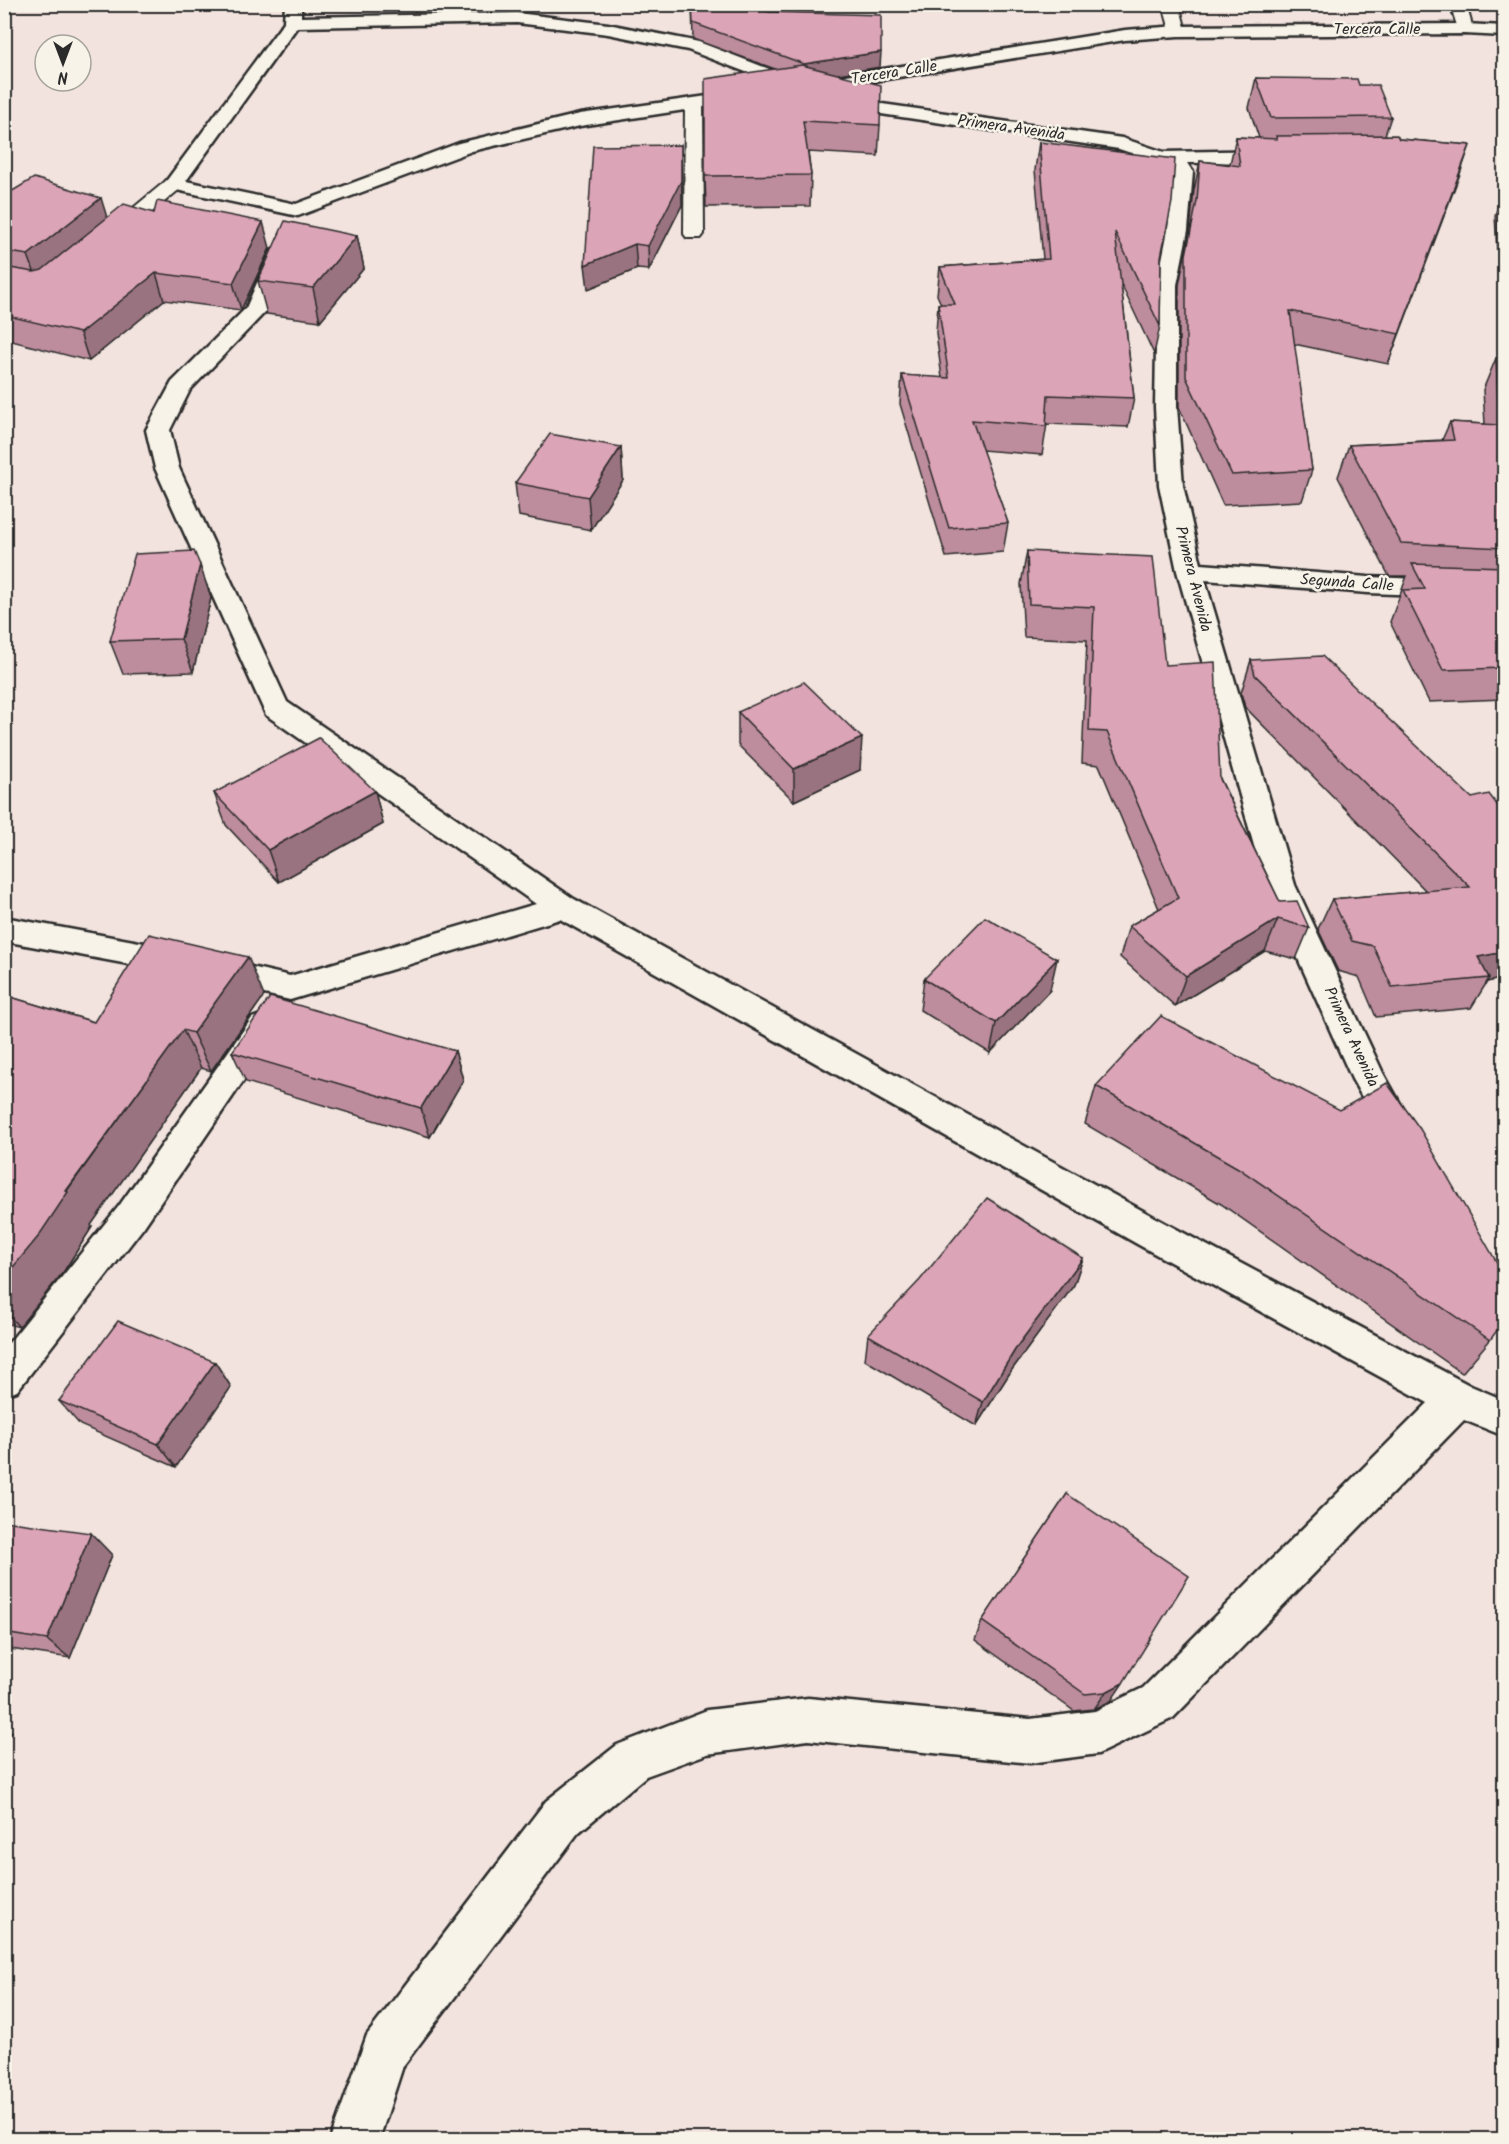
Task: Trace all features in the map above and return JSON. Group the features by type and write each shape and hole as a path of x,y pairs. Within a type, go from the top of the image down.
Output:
{"street":[{"path":"801,88 693,46 608,20 292,13 174,184 298,210 256,310 180,387 158,430 167,468 276,708 562,907 1152,1234 1458,1399 1504,1418"},
{"name":"Tercera Calle","path":"298,210 466,147 580,120 801,88 1125,35 1178,31 1465,28 1504,31"},
{"name":"Primera Avenida","path":"801,88 881,109 1122,144 1178,162 1183,172 1178,230 1167,285 1166,408 1171,485 1190,571 1280,885 1369,1079 1409,1149"},
{"path":"1166,157 1298,156"},
{"name":"Segunda Calle","path":"1190,571 1368,585 1504,590"},
{"path":"4,928 166,959 290,988 562,907"},
{"path":"4,1379 131,1217 290,988"},
{"path":"354,2139 384,2052 562,1817 632,1760 707,1732 808,1719 1030,1741 1098,1732 1158,1703 1458,1399"}],"lane":[{"path":"1171,4 1178,31"},
{"path":"1458,4 1465,28"},
{"path":"694,104 694,234"},
{"path":"95,248 174,184"}],"building":[{"path":"692,4 730,4 770,12 881,15 881,52 804,64 693,23"},
{"path":"802,65 881,85 880,125 803,121 811,175 705,176 705,79"},
{"path":"1256,78 1357,79 1359,85 1378,85 1391,117 1271,118"},
{"path":"1397,135 1399,139 1470,145 1399,334 1290,311 1312,470 1232,475 1186,377 1186,255 1197,201 1200,161 1240,166 1236,137 1277,139 1276,136"},
{"path":"1039,142 1175,159 1172,202 1161,257 1160,326 1115,232 1134,398 1048,395 1046,426 972,420 1008,523 949,528 902,375 949,378 938,304 955,304 940,267 1049,259"},
{"path":"681,145 681,181 648,246 635,244 585,265 593,146"},
{"path":"34,178 101,198 28,255 4,251 4,196"},
{"path":"157,201 263,222 233,283 156,273 80,333 4,315 4,267 34,272 42,270 124,204 154,213"},
{"path":"285,221 357,236 313,288 258,281"},
{"path":"1496,358 1504,359 1504,548 1401,543 1349,445 1454,440 1450,422 1499,425"},
{"path":"550,434 621,447 588,497 515,483"},
{"path":"194,551 200,565 181,639 110,641 135,554"},
{"path":"1027,551 1153,557 1165,665 1215,662 1220,779 1280,902 1297,901 1309,928 1278,919 1186,976 1129,926 1178,898 1107,732 1089,731 1094,607 1029,604"},
{"path":"1412,564 1504,567 1504,668 1443,670 1403,590 1425,589"},
{"path":"1322,656 1472,798 1489,794 1504,814 1504,952 1478,957 1489,978 1392,987 1373,946 1352,941 1332,899 1470,887 1255,675 1251,660"},
{"path":"804,682 862,738 794,769 738,712"},
{"path":"319,738 375,791 268,850 214,793"},
{"path":"985,917 1057,959 996,1023 924,979"},
{"path":"149,934 248,957 193,1033 183,1030 66,1191 68,1192 38,1237 4,1278 4,995 94,1022"},
{"path":"270,997 455,1051 421,1108 232,1052"},
{"path":"1161,1016 1340,1110 1387,1083 1420,1129 1504,1275 1504,1321 1490,1340 1238,1168 1096,1086"},
{"path":"987,1198 1083,1258 1018,1345 983,1402 868,1335 920,1280"},
{"path":"118,1321 215,1362 158,1444 59,1401"},
{"path":"1067,1494 1189,1576 1123,1683 1106,1692 1085,1694 982,1621"},
{"path":"4,1521 91,1533 47,1640 4,1633"}]}
